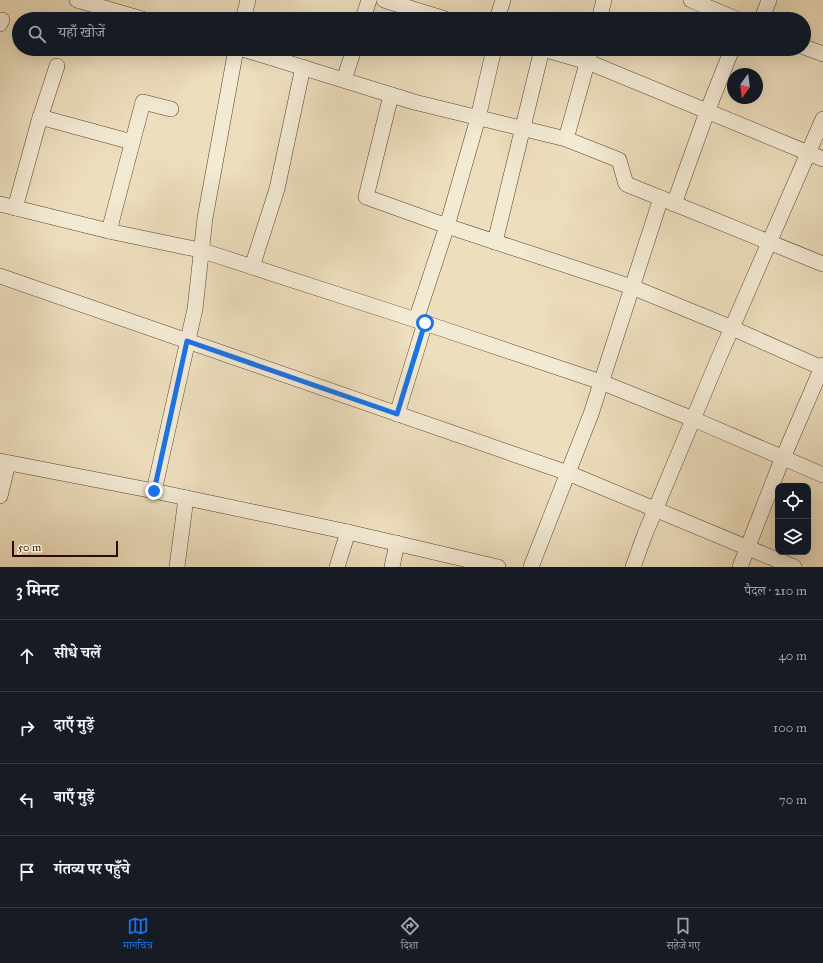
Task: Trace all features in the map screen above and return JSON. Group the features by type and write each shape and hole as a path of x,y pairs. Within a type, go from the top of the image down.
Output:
{"street":[{"path":"77,0 120,6 130,12"},
{"path":"245,12 248,0"},
{"path":"365,12 369,0"},
{"path":"384,0 407,4 427,12"},
{"path":"500,12 503,0"},
{"path":"601,12 604,0"},
{"path":"691,0 719,12"},
{"path":"765,12 769,0"},
{"path":"811,50 823,54"},
{"path":"154,491 195,309 204,218 235,56"},
{"path":"266,56 414,102 566,139 619,160 626,184 823,264"},
{"path":"344,80 352,56"},
{"path":"397,414 420,322 478,118 492,56"},
{"path":"495,242 541,56"},
{"path":"566,139 590,56 707,112 809,152 823,159"},
{"path":"531,567 591,414 632,287 667,201 707,112 729,56"},
{"path":"15,208 40,117 57,66"},
{"path":"252,267 277,189 303,67"},
{"path":"391,95 366,197 447,226 632,287 822,367 783,457 740,567"},
{"path":"109,231 143,102 171,109"},
{"path":"40,117 132,142"},
{"path":"633,567 655,510 732,328 823,119"},
{"path":"0,204 109,231 200,250 420,322 601,382 694,419 823,475"},
{"path":"0,276 568,473 794,567"},
{"path":"0,496 4,462 154,491 348,532 498,567"},
{"path":"177,567 186,498"},
{"path":"337,567 348,532"},
{"path":"392,567 397,543"}],"route":[{"path":"154,491 187,341 397,414 425,323"}]}
